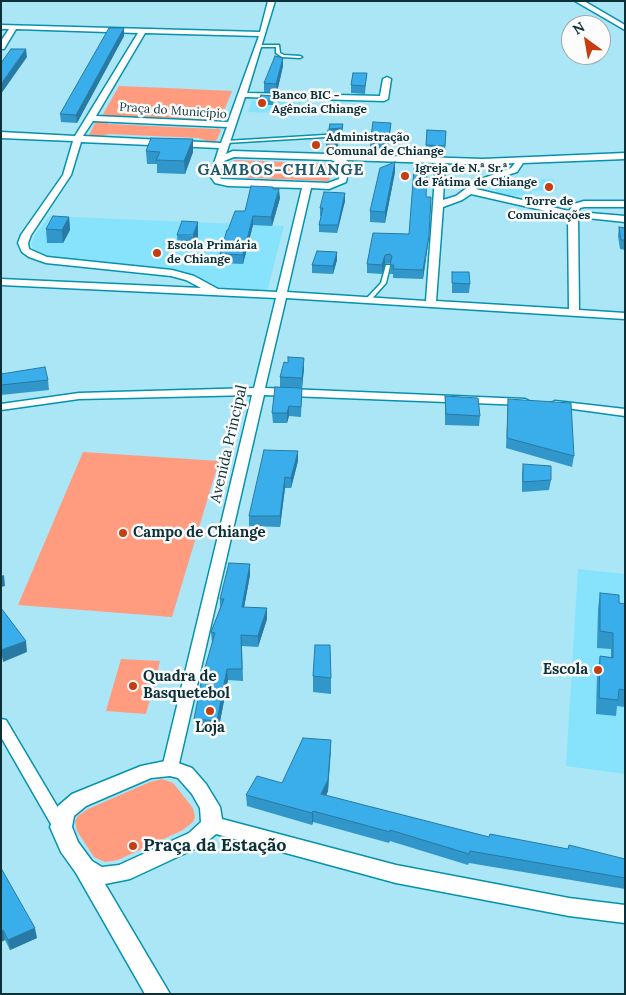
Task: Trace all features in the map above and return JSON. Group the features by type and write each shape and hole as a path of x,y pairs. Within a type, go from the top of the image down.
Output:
{"street":[{"path":"232,125 263,34 272,1"},
{"path":"578,1 625,28"},
{"path":"1,27 263,34"},
{"path":"1,46 14,27"},
{"path":"144,31 78,138 67,175 26,234 23,243 25,250 32,256 46,260 172,274 190,278 216,292"},
{"path":"242,95 384,99 387,79"},
{"name":"Praça do Município","path":"90,118 232,125 214,176 222,182 306,186"},
{"path":"1,135 225,144"},
{"path":"220,159 227,155 238,154 441,161 519,161 625,156"},
{"path":"615,156 625,166"},
{"path":"306,186 329,186 343,180 346,163 332,157"},
{"path":"431,304 441,161"},
{"path":"438,205 459,198 471,191 479,183 514,170 519,161"},
{"name":"Avenida Principal","path":"170,768 306,186"},
{"path":"471,191 573,214 625,219"},
{"path":"574,313 573,214 577,206 584,204 625,204"},
{"path":"1,282 281,295 625,316"},
{"path":"1,407 79,396 258,391 532,402 625,413"},
{"path":"1,724 61,827 69,846 84,867 158,994"},
{"path":"61,827 65,812 79,800 148,771 170,768 185,773 199,789 210,807 212,825"},
{"path":"84,867 100,876 122,873 196,839 212,825"},
{"path":"212,825 396,874 569,907 625,914"}],"lane":[{"path":"259,46 278,46 278,53 283,56 300,57"},
{"path":"225,144 340,135"},
{"path":"367,301 383,283 388,266"}],"shaded area":[{"path":"119,86 232,91 220,121 102,116"},
{"path":"252,100 301,102 298,114 248,112"},
{"path":"100,121 108,122 108,124 217,128 221,130 216,141 212,143 199,138 109,134 98,137 89,135 95,123"},
{"path":"234,160 332,164 329,181 228,177"},
{"path":"553,179 557,190 532,191 533,195 497,196 492,181"},
{"name":"Escola Primária de Chiange","path":"49,216 284,226 267,292 221,290 193,275 175,270 57,259 42,255 34,251 31,244 35,235"},
{"name":"Campo de Chiange","path":"83,452 219,461 172,617 18,605"},
{"name":"Escola","path":"578,569 625,574 625,774 566,766"},
{"name":"Quadra de Basquetebol","path":"121,659 160,661 146,714 106,711"},
{"path":"162,779 173,783 193,808 195,817 193,822 183,830 118,860 105,862 94,857 77,831 75,821 78,816 88,809 150,782"}],"building":[{"path":"109,28 124,28 76,115 60,114"},
{"path":"11,49 26,49 1,84 1,63"},
{"path":"275,56 283,58 276,84 264,83"},
{"path":"353,73 367,73 365,86 351,85"},
{"path":"261,95 274,96 273,101 259,101"},
{"path":"373,122 391,123 388,144 370,143"},
{"path":"330,124 343,124 342,128 329,129"},
{"path":"328,130 340,130 336,144 326,144"},
{"path":"427,130 446,131 445,146 426,145"},
{"path":"151,138 193,139 184,161 156,160 160,152 146,151"},
{"path":"395,162 385,212 370,211 380,168"},
{"path":"414,169 427,170 426,197 431,197 429,236 423,270 393,269 394,265 390,265 392,256 390,254 385,255 382,265 367,264 373,233 409,234"},
{"path":"251,186 279,189 271,217 253,216 243,255 220,254 235,211 245,211"},
{"path":"324,192 345,193 338,225 319,225 323,208 320,208"},
{"path":"53,216 69,217 62,230 46,229"},
{"path":"182,221 198,222 193,235 177,235"},
{"path":"619,227 625,228 625,240 621,240"},
{"path":"317,251 337,252 333,266 312,265"},
{"path":"452,272 469,272 470,284 452,283"},
{"path":"288,357 304,358 302,378 280,377 284,362 288,363"},
{"path":"45,367 48,380 1,385 1,374"},
{"path":"275,387 302,388 301,407 289,406 287,413 272,413"},
{"path":"445,396 478,398 480,416 446,414"},
{"path":"508,399 571,403 574,456 507,438"},
{"path":"264,450 298,451 291,478 285,477 280,516 249,516"},
{"path":"523,464 551,466 551,480 523,482"},
{"path":"229,563 250,564 242,607 267,608 258,636 241,635 242,669 227,669 217,721 194,719 202,678 215,633 211,632 224,599 220,599"},
{"path":"600,593 619,595 619,603 625,604 625,690 619,689 618,700 599,698 600,656 613,658 613,633 600,631"},
{"path":"1,608 26,641 1,650"},
{"path":"315,645 330,645 331,678 313,676"},
{"path":"303,738 331,740 328,780 321,794 489,837 490,834 568,849 569,845 625,859 625,878 470,851 469,854 390,830 390,832 246,795 257,776 282,783"},
{"path":"1,868 35,928 8,940 3,930 1,931"}],"place":[{"name":"Banco BIC - Agência Chiange","path":"262,103"},
{"name":"Administração Comunal de Chiange","path":"316,145"},
{"name":"Igreja de N.ª Sr.ª de Fátima de Chiange","path":"405,176"},
{"name":"Torre de Comunicações","path":"549,187"},
{"name":"Escola Primária de Chiange","path":"157,253"},
{"name":"Campo de Chiange","path":"123,533"},
{"name":"Escola","path":"598,670"},
{"name":"Quadra de Basquetebol","path":"133,686"},
{"name":"Loja","path":"210,711"},
{"name":"Praça da Estação","path":"133,846"}],"district":[{"name":"GAMBOS-CHIANGE","path":"281,170"}]}
